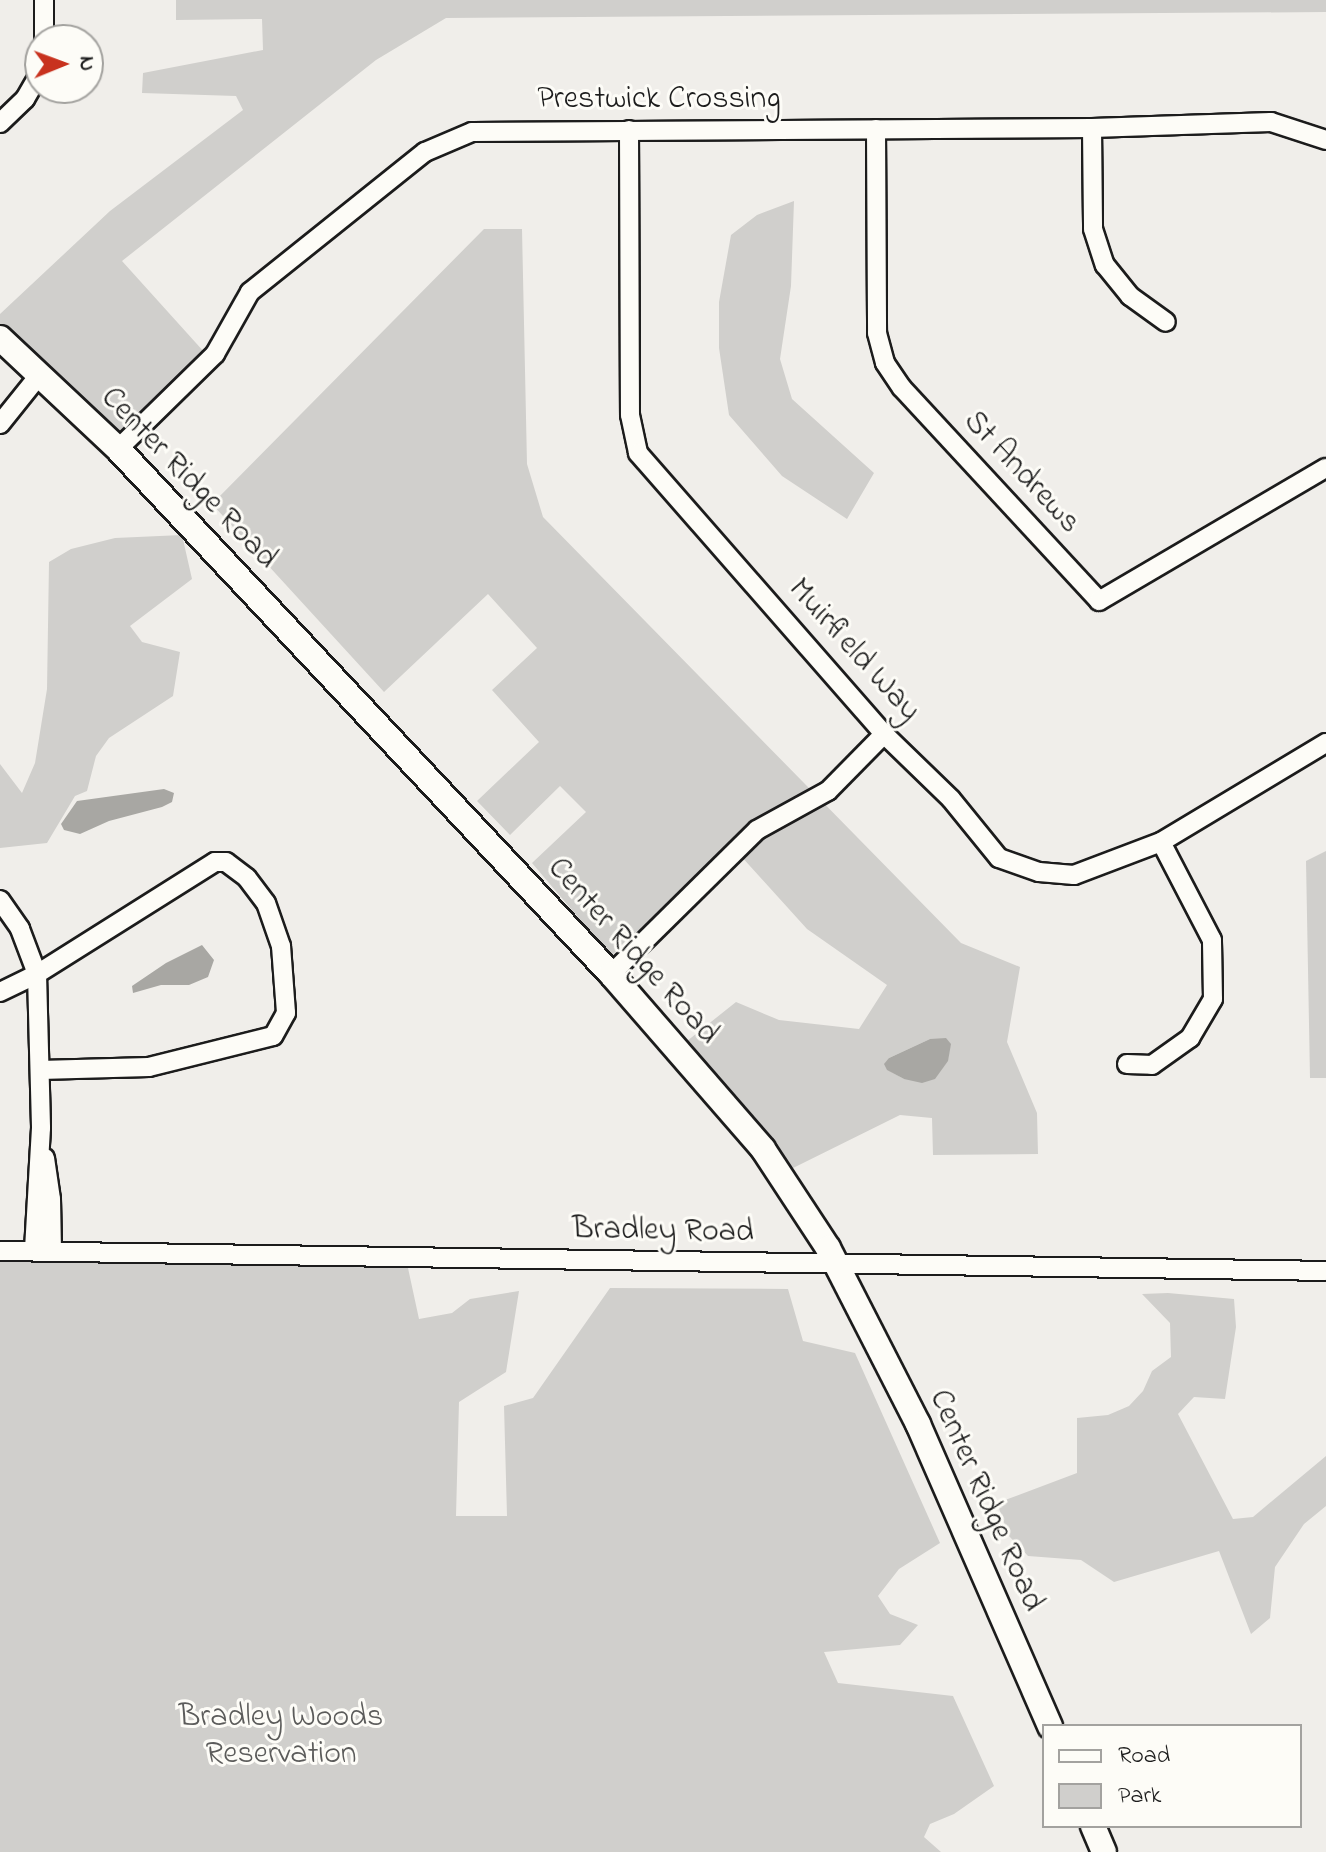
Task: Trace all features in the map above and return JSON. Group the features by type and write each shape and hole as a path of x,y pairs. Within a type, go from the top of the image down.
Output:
{"main road":[{"name":"Center Ridge Road","path":"0,338 118,449 611,974 746,1127 814,1223 837,1265 922,1433 1049,1724"},
{"path":"1094,1828 1104,1852"}],"street":[{"path":"44,0 44,24"},
{"path":"0,123 24,100"},
{"name":"Prestwick Crossing","path":"118,449 215,354 250,292 425,152 472,132 1092,128 1271,122 1326,140"},
{"path":"1092,128 1093,229 1105,265 1130,296 1166,322"},
{"name":"St Andrews","path":"876,129 877,333 885,363 902,388 1099,601 1326,468"},
{"name":"Muirfield Way","path":"629,130 630,415 638,453 884,734 951,799 999,858 1039,872 1074,875 1161,842 1326,743"},
{"path":"0,424 40,374"},
{"path":"611,974 757,830 828,791 884,734"},
{"path":"1127,1064 1152,1065 1190,1038 1213,999 1212,940 1161,842"},
{"path":"0,992 37,974 215,862 226,862 247,878 266,903 281,946 286,1013 273,1036 149,1067 40,1070"},
{"path":"0,900 20,929 37,974 41,1128 51,1199 43,1251"},
{"name":"Bradley Road","path":"0,1251 1326,1271"}],"green space":[{"path":"176,0 1326,0 1326,12 446,18 376,60 122,261 205,353 117,439 0,325 0,314 110,211 243,110 236,96 142,93 143,73 263,50 262,19 176,20"},
{"path":"794,201 791,286 780,359 792,399 874,473 847,519 782,476 729,415 719,348 719,302 731,235 757,215"},
{"path":"484,229 522,229 527,464 543,517 961,943 1020,967 1007,1042 1037,1113 1038,1154 933,1155 932,1118 900,1115 787,1171 682,1045 736,1002 779,1020 859,1029 887,985 807,929 730,844 611,956 532,863 586,812 560,786 510,835 477,801 539,742 492,690 537,648 488,594 384,692 212,504","holes":["930,1039 904,1079 888,1070 889,1058"]},
{"path":"182,535 192,579 130,626 142,642 180,652 173,696 109,738 96,756 87,791 75,796 47,843 0,848 0,764 22,793 35,763 47,689 49,562 71,549 115,538"},
{"path":"1326,851 1326,1078 1310,1078 1306,861"},
{"name":"Bradley Woods Reservation","path":"0,1261 408,1268 419,1319 452,1313 470,1299 519,1291 506,1372 459,1402 456,1516 507,1516 504,1406 533,1398 610,1288 788,1289 803,1341 855,1353 940,1543 899,1569 878,1596 890,1614 918,1625 900,1645 824,1652 838,1683 953,1696 994,1786 954,1814 930,1824 924,1837 941,1852 0,1852"},
{"path":"1168,1293 1234,1299 1236,1327 1225,1399 1194,1397 1178,1414 1233,1519 1253,1517 1326,1456 1326,1506 1304,1524 1275,1567 1270,1618 1251,1634 1219,1551 1114,1582 1081,1560 1028,1556 1009,1536 997,1503 1077,1473 1077,1418 1108,1415 1129,1406 1143,1391 1152,1371 1171,1357 1170,1323 1142,1294"}],"shaded area":[{"path":"164,789 174,793 172,802 162,807 109,821 80,834 64,830 61,824 77,801"},
{"path":"202,945 214,960 208,977 189,985 161,985 133,993 132,986 166,963"},
{"path":"946,1038 951,1044 948,1061 935,1079 922,1083 904,1079 887,1070 884,1064 889,1058 930,1039"}]}
